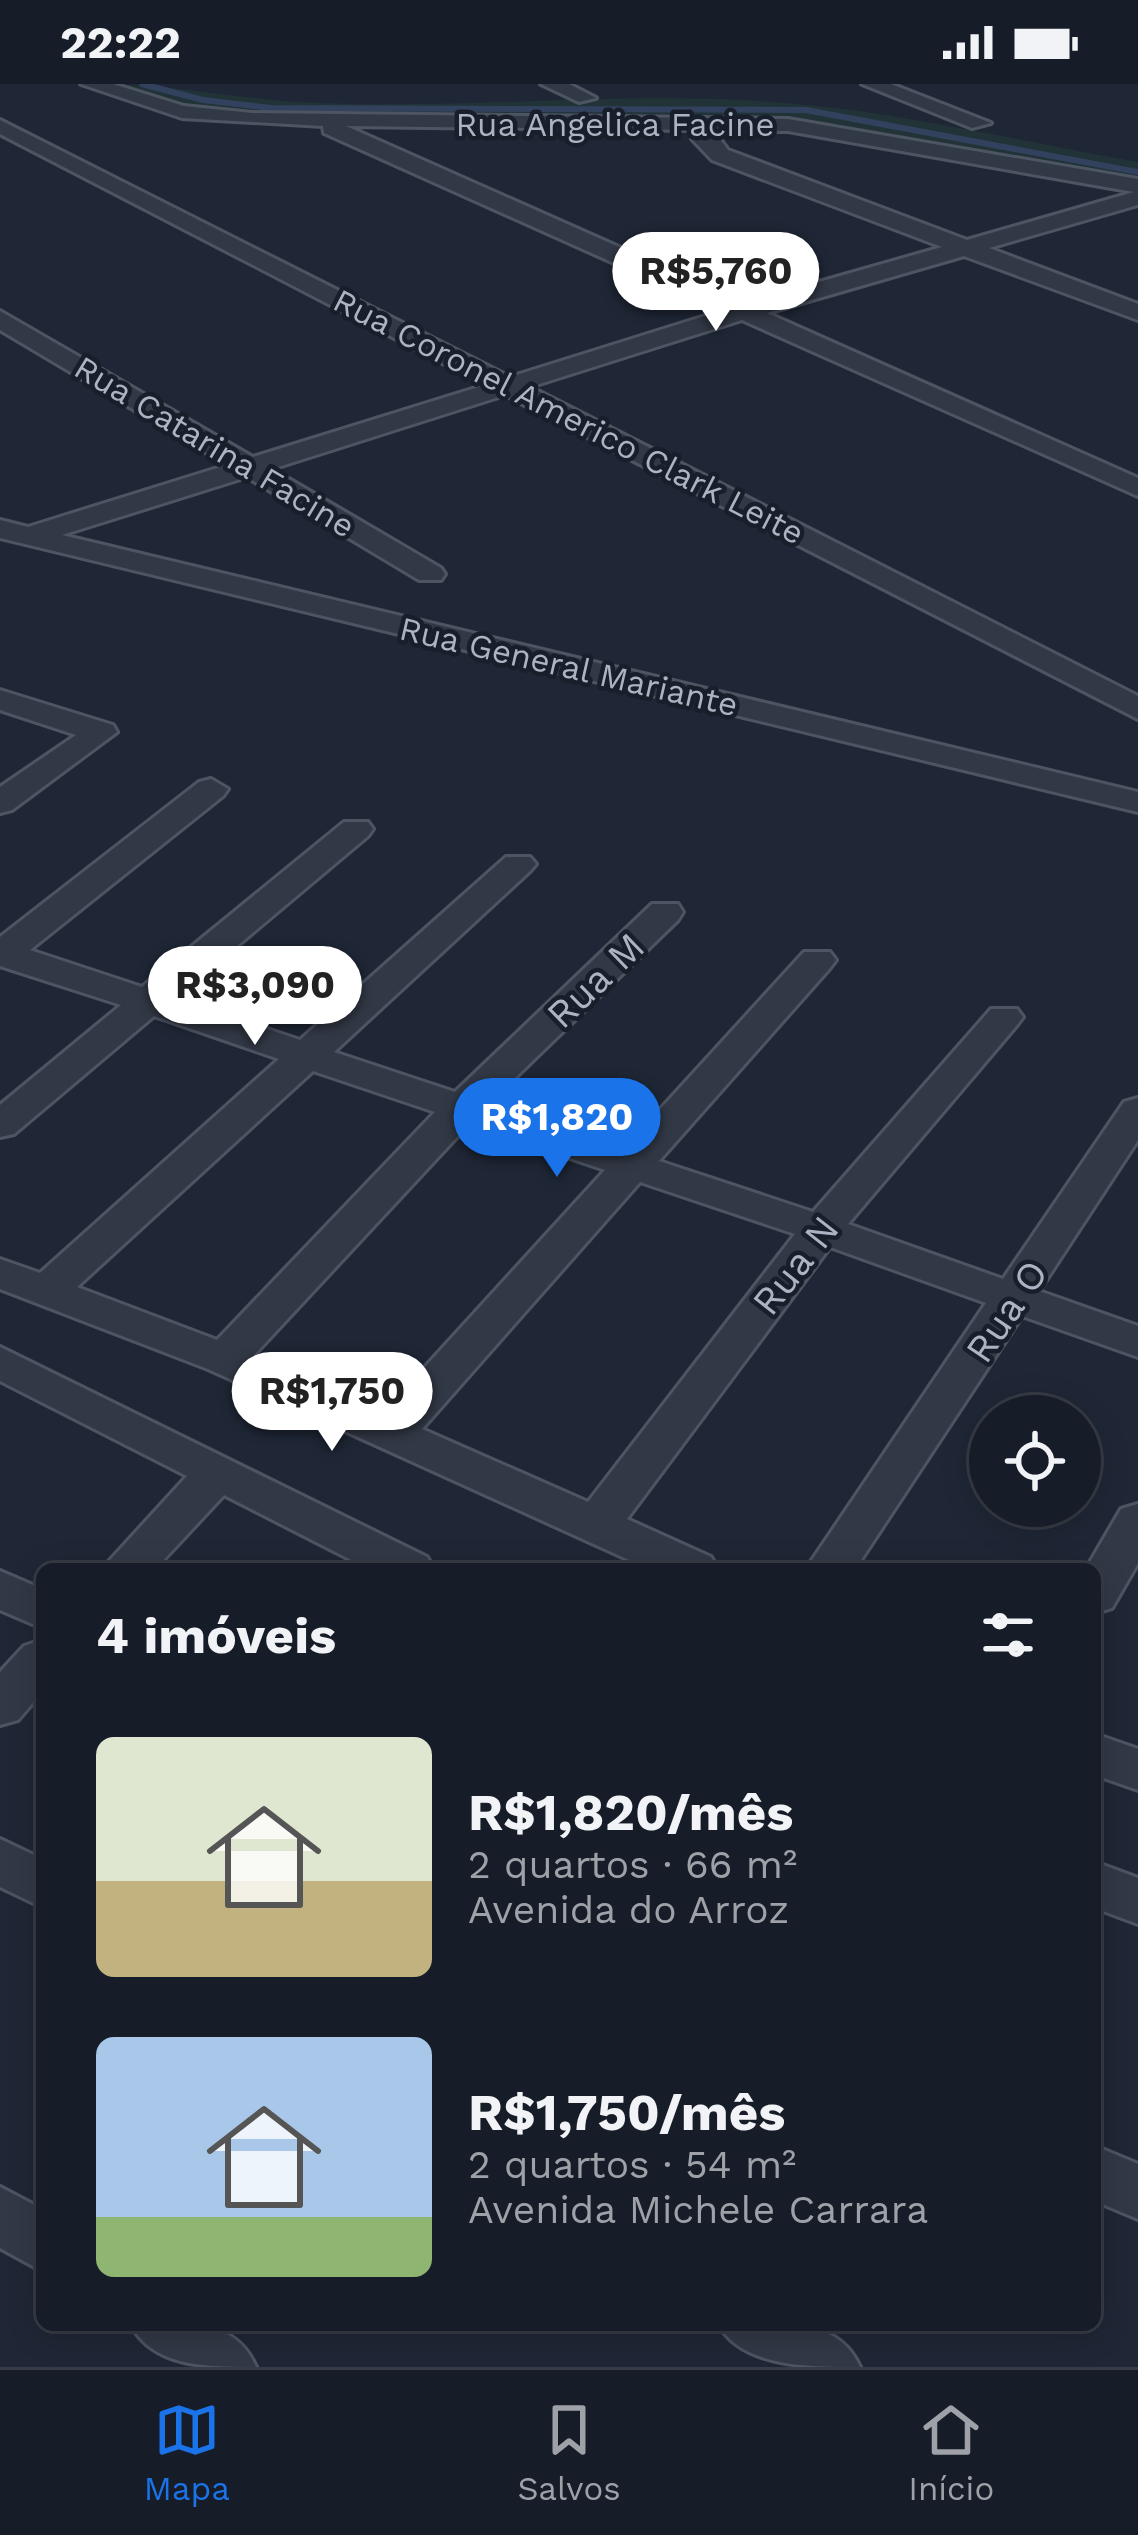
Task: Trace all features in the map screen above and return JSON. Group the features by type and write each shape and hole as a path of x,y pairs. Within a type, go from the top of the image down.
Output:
{"street":[{"name":"Rua Angelica Facine","path":"91,84 182,112 320,123 703,122 860,134 1138,186"},
{"path":"551,84 586,98"},
{"path":"872,84 980,123"},
{"path":"703,122 704,139 720,155 1138,314"},
{"path":"320,123 1138,488"},
{"name":"Rua Coronel Americo Clark Leite","path":"0,125 1138,709"},
{"path":"14,533 250,466 965,245 1138,198"},
{"name":"Rua Catarina Facine","path":"0,319 430,574"},
{"name":"Rua General Mariante","path":"14,533 1138,802"},
{"path":"0,700 101,732 0,803"},
{"path":"1,953 211,789"},
{"path":"0,1125 356,829"},
{"path":"46,1291 518,864"},
{"name":"Rua M","path":"224,1359 463,1107 665,912"},
{"path":"1,953 821,1229 1138,1342"},
{"path":"389,1436 818,960"},
{"name":"Rua N","path":"598,1523 821,1229 1004,1017"},
{"name":"Rua O","path":"834,1563 1138,1110"},
{"path":"0,1273 224,1359 681,1563"},
{"path":"0,1362 218,1473 300,1509 399,1563"},
{"path":"132,1563 218,1473"},
{"path":"1101,1585 1138,1522"},
{"path":"0,1589 36,1607"},
{"path":"0,1706 36,1666"},
{"path":"1101,1756 1138,1770"},
{"path":"0,1861 36,1882"},
{"path":"1101,1887 1138,1902"},
{"path":"1101,2177 1138,2192"},
{"path":"0,2214 36,2239"},
{"path":"171,2331 224,2367"},
{"path":"760,2331 828,2367"}],"shaded area":[{"path":"101,84 319,103 649,98 807,105 1138,162 1138,181 829,127 364,120 196,111"}],"waterway":[{"path":"142,84 203,100 271,108 806,110 1138,172"}]}
